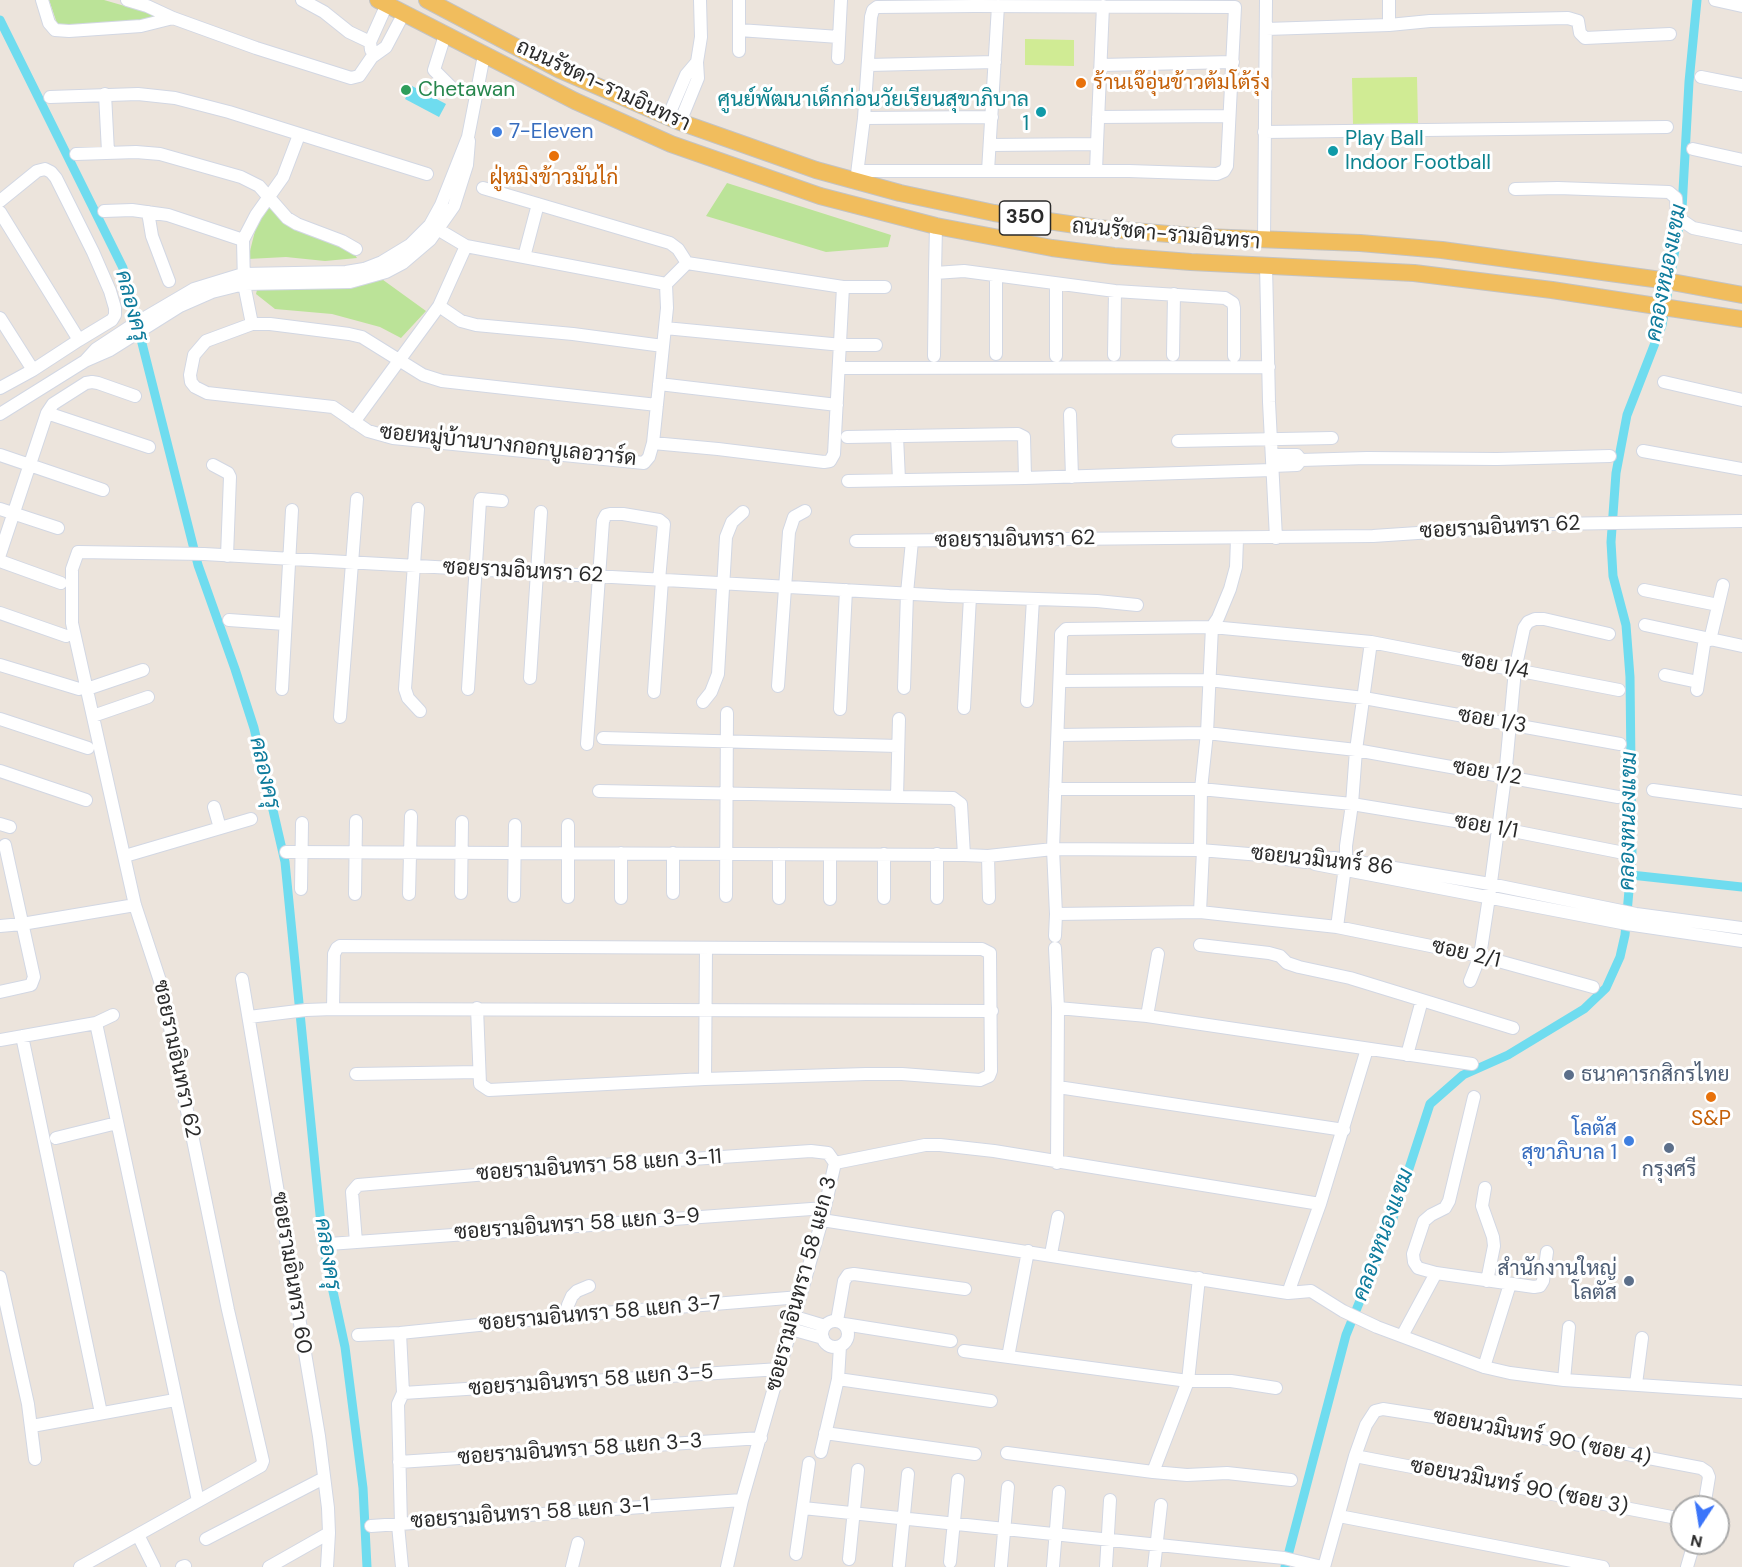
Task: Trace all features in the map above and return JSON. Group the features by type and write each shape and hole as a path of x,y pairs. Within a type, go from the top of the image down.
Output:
{"main road":[{"name":"ถนนรัชดา-รามอินทรา","path":"427,0 560,70 674,120 772,155 858,177 948,204 1050,222 1145,233 1360,243 1442,250 1669,282 1742,295"},
{"name":"ถนนรัชดา-รามอินทรา","path":"383,2 584,105 692,151 820,196 936,226 1052,248 1104,255 1191,262 1414,273 1503,283 1742,319"}],"street":[{"path":"42,0 49,23 55,30 141,26 173,18"},
{"path":"127,0 148,3 173,18 256,48 351,78 359,76 372,57 386,48 404,13"},
{"path":"302,0 324,12 349,32 370,42"},
{"path":"674,120 686,75 697,62 701,37 700,0"},
{"path":"739,0 739,51"},
{"path":"838,58 841,0"},
{"path":"1264,239 1266,0"},
{"path":"1389,0 1389,25"},
{"path":"1715,0 1741,4"},
{"path":"372,57 370,42 383,2"},
{"path":"975,3 998,6 1236,4 1227,166 1224,171 1217,174 988,171 858,177 873,10 975,3"},
{"path":"988,171 998,6"},
{"path":"1096,171 1103,6"},
{"path":"1266,29 1389,25 1430,21 1568,18 1578,21 1580,33 1585,38 1670,34"},
{"path":"739,30 839,37"},
{"path":"445,35 434,70 452,88"},
{"path":"0,414 85,361 100,356 123,337 146,323 198,296 244,279 341,282 366,279 404,263 418,252 435,227 454,206 469,151 468,137 484,55"},
{"path":"868,65 994,62"},
{"path":"1101,65 1233,62"},
{"path":"1701,77 1742,86"},
{"path":"105,94 108,152"},
{"path":"50,97 138,94 175,98 229,112 427,174"},
{"path":"1098,117 1229,116"},
{"path":"864,118 992,117"},
{"path":"1264,132 1667,127"},
{"path":"252,324 244,279 243,240 256,215 283,177 299,135"},
{"path":"990,146 1097,144"},
{"path":"1694,150 1742,160"},
{"path":"76,154 108,152 160,154 250,180 259,186 286,218 356,249"},
{"path":"0,201 37,171 45,169 51,172 93,252 115,308 112,321 0,388"},
{"path":"483,188 670,243 678,249 687,263 843,287 885,287"},
{"path":"1515,189 1558,188 1670,192 1676,198 1677,217 1693,228 1742,238"},
{"path":"524,257 538,204"},
{"path":"104,211 168,215 243,240"},
{"path":"0,212 79,340"},
{"path":"148,212 152,236 169,281"},
{"path":"934,356 936,226"},
{"path":"435,227 466,246 666,284 687,263"},
{"name":"ซอยหมู่บ้านบางกอกบูเลอวาร์ด","path":"354,422 439,306 466,246"},
{"path":"1266,266 1270,439 1276,538"},
{"path":"935,273 964,272 1115,291 1225,298 1233,303 1234,356"},
{"path":"996,276 996,354"},
{"name":"ซอยหมู่บ้านบางกอกบูเลอวาร์ด","path":"657,405 442,381 423,375 372,342 349,334 252,324 215,337 199,347 194,355 190,375 195,387 207,393 323,405 333,408 368,430 393,438 644,463 652,443 657,405 667,308 666,284"},
{"path":"1056,284 1056,356"},
{"name":"ซอยหมู่บ้านบางกอกบูเลอวาร์ด","path":"652,443 827,462 834,454 842,345 843,287"},
{"path":"1114,354 1115,291"},
{"path":"1173,355 1174,294"},
{"path":"439,306 461,321 476,325 573,334 663,346"},
{"path":"0,318 33,370"},
{"path":"665,328 842,345 876,345"},
{"path":"845,368 1269,367"},
{"path":"1664,382 1742,400"},
{"path":"0,555 48,412 57,400 86,383 98,383 135,396"},
{"path":"659,384 837,405"},
{"path":"48,412 149,447"},
{"path":"1070,414 1072,477"},
{"path":"847,437 1018,434 1023,437 1025,478"},
{"path":"897,436 899,480"},
{"path":"1178,441 1332,438"},
{"path":"1643,451 1742,469"},
{"path":"848,481 1072,477 1272,466 1297,455 1300,460 1610,456"},
{"path":"0,456 103,489"},
{"path":"213,465 228,473 230,477 227,556"},
{"path":"340,717 357,499"},
{"path":"468,689 480,501 501,501"},
{"path":"0,509 58,528"},
{"path":"282,689 292,510"},
{"path":"418,510 405,689 408,698 420,711"},
{"path":"778,686 789,532 794,517 805,511"},
{"path":"530,678 541,512"},
{"path":"703,702 711,692 718,674 726,537 729,528 743,512"},
{"path":"587,744 603,521 610,513 659,520 664,524 654,692"},
{"name":"ซอยรามอินทรา 62","path":"80,1567 261,1466 263,1455 228,1310 161,984 135,905 93,716 83,689 71,614 72,569 75,555 81,550 204,554 907,593 912,541 1373,536 1551,524 1742,521"},
{"path":"1200,912 1201,789 1207,734 1212,627 1230,589 1236,567 1237,539"},
{"path":"856,541 912,541"},
{"path":"0,561 61,583"},
{"path":"1665,675 1697,686 1723,585"},
{"path":"840,709 846,590"},
{"path":"1644,590 1718,606"},
{"path":"904,688 907,593 1097,601 1137,605"},
{"path":"964,708 970,597"},
{"path":"1027,701 1033,599"},
{"path":"0,613 66,636"},
{"path":"1470,981 1480,956 1505,777 1515,670 1524,628 1528,622 1544,619 1609,634"},
{"path":"229,620 285,624"},
{"path":"1645,625 1742,646"},
{"name":"ซอย 1/4","path":"1060,681 1061,634 1066,629 1212,627 1371,642 1619,690"},
{"path":"1337,927 1346,864 1356,750 1371,642"},
{"path":"0,665 83,689 143,670"},
{"name":"ซอย 1/3","path":"1060,681 1209,680 1364,698 1620,744"},
{"path":"1057,1162 1058,1008 1053,849 1060,681"},
{"path":"93,716 148,697"},
{"path":"726,896 727,713"},
{"path":"0,718 88,748"},
{"path":"897,797 899,719"},
{"name":"ซอย 1/2","path":"1058,735 1207,734 1356,750 1618,797"},
{"path":"603,738 898,746"},
{"path":"0,771 86,800"},
{"name":"ซอย 1/1","path":"1055,789 1201,789 1352,804 1498,828 1619,852"},
{"path":"599,790 956,799 961,804 964,855"},
{"path":"1653,790 1742,802"},
{"path":"214,807 220,828"},
{"path":"409,894 411,816"},
{"path":"125,856 251,819"},
{"path":"355,894 356,821"},
{"path":"461,893 462,822"},
{"path":"301,889 302,823"},
{"path":"514,896 515,825"},
{"path":"568,825 568,897"},
{"path":"0,992 27,986 33,982 4,845"},
{"name":"ซอยนวมินทร์ 86","path":"286,852 988,856 1053,849 1202,850 1261,855 1305,862 1334,858 1346,864 1490,890 1742,941"},
{"path":"621,853 621,898"},
{"path":"673,853 673,893"},
{"path":"779,898 780,854"},
{"path":"884,854 884,898"},
{"path":"830,899 831,855"},
{"path":"937,855 937,898"},
{"path":"988,856 989,898"},
{"path":"0,926 135,905"},
{"name":"ซอย 2/1","path":"1056,914 1200,912 1337,927 1480,956 1593,987"},
{"name":"ซอยนวมินทร์ 86","path":"1627,918 1742,928"},
{"path":"1200,945 1280,956 1287,963 1350,978 1513,1028"},
{"path":"333,1009 334,954 340,946 982,949 990,954 991,1071 986,1079 866,1074 705,1079 489,1090 480,1084 477,1008"},
{"path":"705,1079 706,948"},
{"path":"1147,1016 1158,954"},
{"name":"ซอยรามอินทรา 60","path":"242,979 324,1478 329,1533 327,1567"},
{"path":"1407,1055 1422,999"},
{"path":"1058,1008 1147,1016 1472,1064"},
{"path":"249,1017 333,1009 992,1011"},
{"path":"0,1040 96,1023 112,1016"},
{"path":"96,1023 198,1500"},
{"path":"22,1036 102,1413"},
{"path":"1288,1293 1344,1130 1367,1049"},
{"path":"356,1074 479,1072"},
{"path":"1058,1087 1344,1130"},
{"path":"1474,1097 1449,1202 1445,1208 1424,1221 1413,1254 1414,1262 1418,1268 1436,1273 1534,1287 1540,1286 1543,1281 1547,1252"},
{"path":"56,1138 117,1123"},
{"name":"ซอยรามอินทรา 58 แยก 3","path":"727,1567 742,1500 793,1323 835,1163 925,1145 994,1151 1320,1204"},
{"name":"ซอยรามอินทรา 58 แยก 3-11","path":"356,1242 352,1192 358,1185 558,1168 811,1151 828,1153 835,1163"},
{"path":"1485,1188 1482,1206 1494,1246 1487,1281"},
{"name":"ซอยรามอินทรา 58 แยก 3-9","path":"329,1244 823,1214 1028,1251 1288,1293 1311,1291 1342,1311 1402,1336 1484,1367 1530,1376 1742,1392"},
{"path":"1051,1254 1058,1217"},
{"path":"1008,1357 1028,1251"},
{"path":"1402,1336 1436,1273"},
{"path":"840,1346 832,1346 832,1327 844,1281 848,1275 965,1289"},
{"path":"0,1277 32,1426 35,1459"},
{"path":"1153,1472 1188,1381 1199,1278"},
{"path":"1484,1367 1510,1284"},
{"path":"567,1316 572,1296 589,1286"},
{"name":"ซอยรามอินทรา 58 แยก 3-7","path":"358,1335 800,1297"},
{"path":"793,1323 951,1341"},
{"path":"821,1452 838,1379 840,1346 848,1336 832,1327"},
{"path":"1564,1380 1569,1327"},
{"name":"ซอยรามอินทรา 58 แยก 3-1","path":"400,1333 402,1393 398,1404 400,1525 742,1500"},
{"path":"1636,1384 1642,1338"},
{"path":"964,1351 1188,1381 1231,1381 1276,1388"},
{"name":"ซอยรามอินทรา 58 แยก 3-5","path":"402,1393 780,1369"},
{"path":"838,1379 991,1401"},
{"path":"32,1426 175,1400"},
{"name":"ซอยนวมินทร์ 90 (ซอย 4)","path":"1355,1456 1366,1425 1375,1411 1383,1409 1701,1468 1707,1472 1709,1477 1707,1495"},
{"path":"825,1433 975,1454"},
{"name":"ซอยรามอินทรา 58 แยก 3-3","path":"399,1462 760,1438"},
{"path":"1007,1453 1153,1472 1187,1475 1227,1473 1292,1480"},
{"path":"803,1508 1156,1544 1288,1559 1323,1567 1355,1456"},
{"name":"ซอยนวมินทร์ 90 (ซอย 3)","path":"1355,1456 1670,1517"},
{"path":"796,1554 809,1462"},
{"path":"849,1559 858,1470"},
{"path":"900,1565 909,1474"},
{"path":"206,1539 324,1478"},
{"path":"950,1562 958,1480"},
{"path":"1001,1566 1008,1487"},
{"path":"1053,1567 1059,1492"},
{"path":"1106,1567 1110,1500"},
{"path":"1154,1567 1161,1505"},
{"path":"1339,1516 1603,1567"},
{"path":"371,1526 400,1525 402,1567"},
{"path":"269,1567 329,1533"},
{"path":"138,1534 154,1567"},
{"path":"572,1567 578,1543"}],"green space":[{"path":"49,0 104,0 149,13 159,19 58,26"},
{"path":"1025,39 1074,40 1074,66 1025,65"},
{"path":"1417,77 1418,123 1353,124 1352,78"},
{"path":"727,183 891,235 888,247 826,252 706,216"},
{"path":"269,202 352,251 357,258 325,261 286,257 248,259 256,227"},
{"path":"379,277 426,311 401,338 380,327 332,314 275,309 256,294 258,286"}],"water":[{"path":"412,86 446,104 439,117 405,99"}],"waterway":[{"name":"คลองหนองแขม","path":"1285,1567 1346,1335 1390,1227 1430,1104 1463,1075 1508,1055 1584,1009 1606,988 1620,957 1625,935 1632,857 1630,677 1626,625 1613,576 1611,542 1616,473 1627,415 1662,325 1682,209 1689,82 1697,0"},
{"name":"คลองครุ","path":"0,20 123,268 198,565 254,728 285,862 323,1245 345,1347 363,1488 367,1567"},
{"path":"1631,875 1742,887"}],"place":[{"name":"ร้านเจ๊อุ่นข้าวต้มโต้รุ่ง","path":"1081,83"},
{"name":"Chetawan","path":"406,90"},
{"name":"ศูนย์พัฒนาเด็กก่อนวัยเรียนสุขาภิบาล 1","path":"1041,112"},
{"name":"7-Eleven","path":"497,132"},
{"name":"Play Ball Indoor Football","path":"1333,151"},
{"name":"ฝู่หมิงข้าวมันไก่","path":"554,156"},
{"name":"ธนาคารกสิกรไทย","path":"1569,1075"},
{"name":"S&P","path":"1711,1097"},
{"name":"โลตัส สุขาภิบาล 1","path":"1629,1141"},
{"name":"กรุงศรี","path":"1669,1148"},
{"name":"สำนักงานใหญ่ โลตัส","path":"1629,1281"}]}
